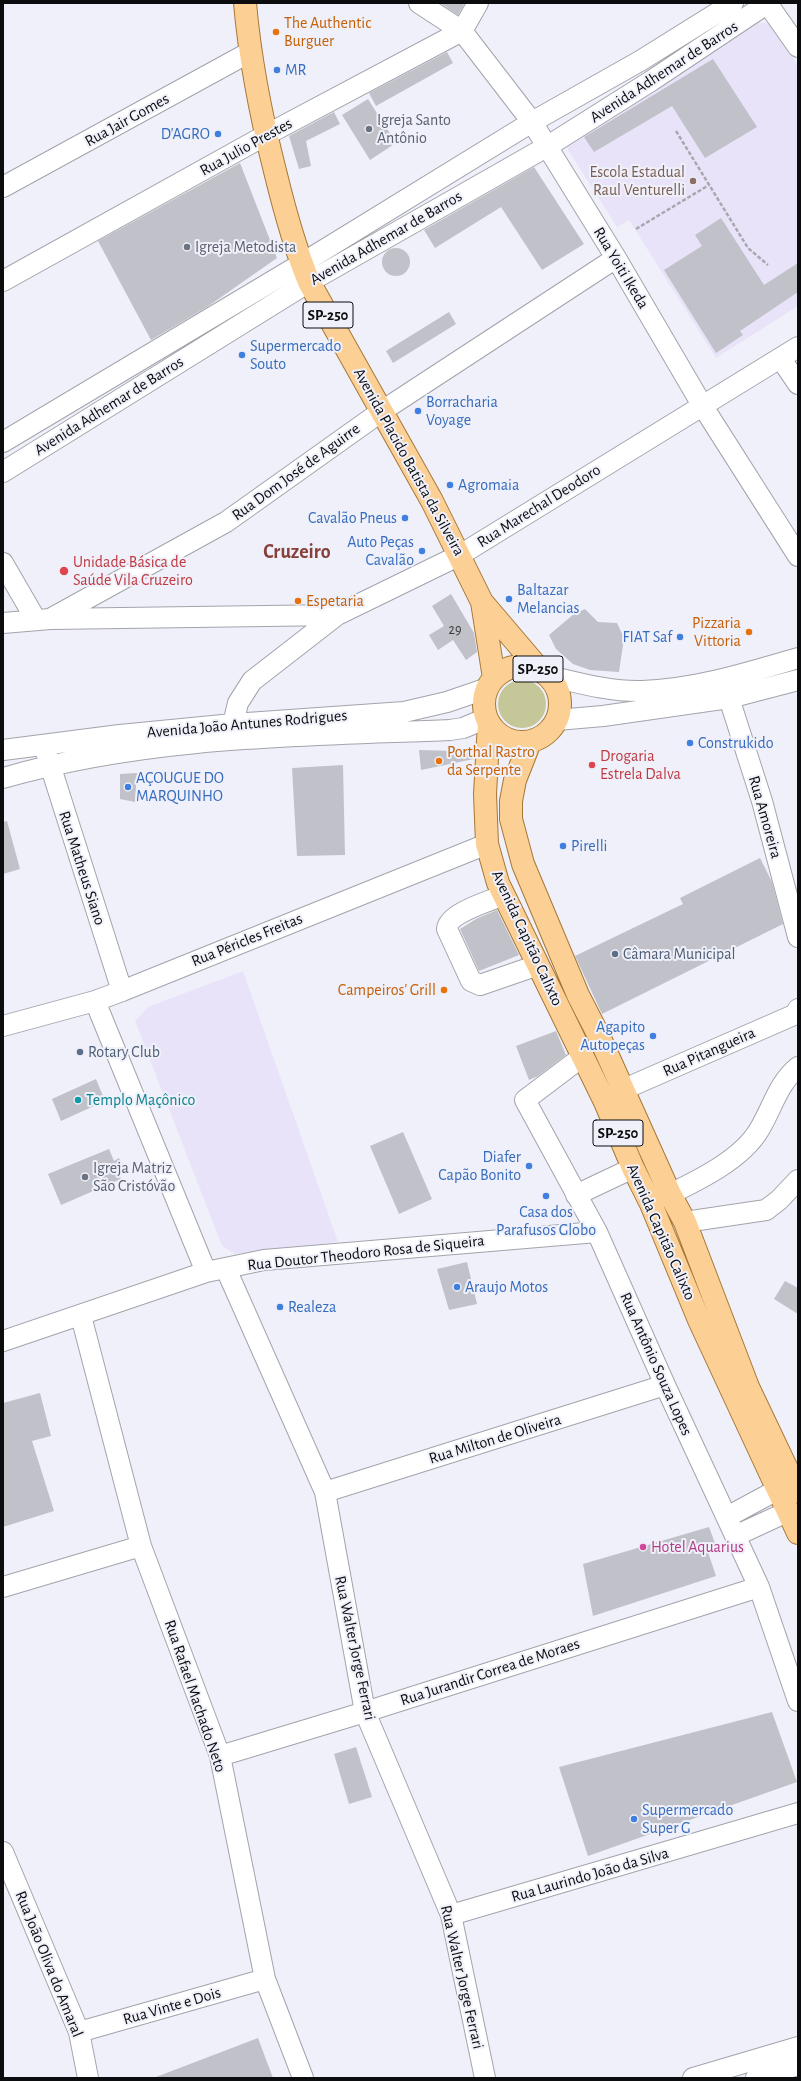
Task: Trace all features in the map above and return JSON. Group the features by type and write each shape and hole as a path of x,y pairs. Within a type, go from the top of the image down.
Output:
{"main road":[{"name":"Avenida Placido Batista da Silveira","path":"245,3 250,52 266,135 282,201 305,273 460,555 482,602 544,673"},
{"name":"Avenida Placido Batista da Silveira","path":"482,602 491,683"},
{"name":"SP-250","path":"488,721 484,703 491,683 504,671 515,667 527,666 544,673 556,686 560,697 560,709 557,720"},
{"path":"488,721 496,732 506,739 518,742 530,742 541,738 550,730 557,720"},
{"name":"Avenida Capitão Calixto","path":"488,721 485,794 487,844 498,883 605,1102 632,1168 651,1204 699,1320 798,1534"},
{"name":"Avenida Capitão Calixto","path":"530,742 515,780 511,801 510,814 516,842 535,895 622,1090 670,1194 685,1222 748,1387 798,1492"}],"street":[{"name":"Rua Yoiti Ikeda","path":"419,3 462,31 532,122 616,258 702,405 798,556"},
{"path":"462,31 478,3"},
{"name":"Avenida Adhemar de Barros","path":"3,472 121,398 532,122 640,60 733,3"},
{"path":"768,3 798,47"},
{"name":"Avenida Adhemar de Barros","path":"3,442 110,378 305,273 548,146 651,81 768,3"},
{"name":"Rua Julio Prestes","path":"3,281 266,135 462,31"},
{"name":"Rua Jair Gomes","path":"3,187 250,52"},
{"path":"640,60 651,81"},
{"name":"Rua Dom José de Aguirre","path":"43,620 226,522 382,411 616,258"},
{"name":"Rua Marechal Deodoro","path":"232,732 238,703 252,681 336,615 460,555 702,405 781,359 798,347"},
{"path":"781,359 798,384"},
{"path":"110,378 121,398"},
{"path":"3,563 43,620"},
{"path":"3,623 43,620 336,615"},
{"path":"557,720 603,716 680,696 720,681 798,658"},
{"path":"544,673 593,686 680,696 729,698 798,680"},
{"name":"Avenida João Antunes Rodrigues","path":"3,778 49,765 232,732 404,712 447,702 491,683"},
{"name":"Rua Amoreira","path":"729,698 762,801 798,937"},
{"name":"Avenida João Antunes Rodrigues","path":"3,750 120,735 232,732 364,732 450,730 488,721"},
{"name":"Rua Matheus Siano","path":"45,744 49,765 122,991"},
{"name":"Rua Péricles Freitas","path":"3,1026 95,1001 122,991 487,844"},
{"path":"504,895 461,913 452,918 448,923 447,929 471,981 480,985 538,965"},
{"path":"95,1001 206,1272"},
{"name":"Rua Pitangueira","path":"622,1090 797,1012"},
{"name":"Rua Antônio Souza Lopes","path":"582,1057 525,1100 597,1232 665,1385 759,1587 798,1701"},
{"path":"670,1194 700,1180 744,1148 759,1130 777,1093 798,1067"},
{"path":"576,1195 632,1168"},
{"path":"685,1222 766,1210 779,1200 798,1180"},
{"name":"Rua Doutor Theodoro Rosa de Siqueira","path":"3,1340 81,1316 206,1272 264,1260 597,1232"},
{"name":"Rua Walter Jorge Ferrari","path":"226,1269 325,1492 365,1712 452,1915 485,2078"},
{"name":"Rua Rafael Machado Neto","path":"81,1316 141,1546 220,1756 265,1979 303,2078"},
{"name":"Rua Milton de Oliveira","path":"325,1492 665,1385"},
{"path":"726,1517 777,1490"},
{"path":"735,1536 787,1512"},
{"path":"3,1587 141,1546"},
{"name":"Rua Jurandir Correa de Moraes","path":"220,1756 365,1712 759,1587"},
{"name":"Rua Laurindo João da Silva","path":"452,1915 798,1813"},
{"name":"Rua João Oliva do Amaral","path":"3,1852 79,2032 88,2078"},
{"name":"Rua Vinte e Dois","path":"79,2032 265,1979"},
{"path":"693,2078 798,2047"},
{"path":"756,2078 798,2066"}],"path":[{"path":"676,131 748,248 768,265"},
{"path":"636,229 709,185"}],"shaded area":[{"name":"Escola Estadual Raul Venturelli","path":"758,22 771,24 798,65 798,306 716,358 629,220 617,227 563,142"},
{"path":"243,971 338,1242 235,1254 222,1246 135,1021 148,1007"}],"green space":[{"path":"517,680 527,680 539,687 546,699 546,709 539,721 527,728 517,728 509,724 502,717 498,709 498,699 502,691 509,684"}],"building":[{"path":"440,3 465,3 458,15"},
{"path":"447,52 453,63 376,106 369,93"},
{"path":"713,59 757,127 705,158 672,106 594,152 584,137"},
{"name":"Igreja Santo Antônio","path":"368,99 396,143 370,160 342,115"},
{"path":"334,112 340,124 306,141 311,166 299,169 289,136"},
{"name":"Igreja Metodista","path":"240,163 277,258 207,307 151,340 98,241"},
{"path":"534,167 584,244 542,270 501,207 435,248 424,230"},
{"path":"721,218 764,285 798,263 798,292 740,331 743,335 716,353 664,270 702,246 695,235"},
{"path":"396,248 406,252 410,262 406,272 396,276 386,272 382,262 386,252"},
{"path":"449,312 456,324 393,363 386,351"},
{"path":"451,594 474,633 477,652 466,660 453,640 438,650 429,635 444,626 432,606"},
{"path":"585,609 598,622 617,623 624,638 619,672 590,670 573,664 556,649 549,635 574,614"},
{"name":"Porthal Rastro da Serpente","path":"419,750 455,751 475,755 474,759 421,770"},
{"path":"343,765 345,855 297,856 292,768"},
{"name":"AÇOUGUE DO MARQUINHO","path":"137,773 135,802 120,799 120,774"},
{"path":"7,821 20,869 3,874 3,822"},
{"path":"760,858 772,882 783,924 602,1014 575,956 683,904 680,898"},
{"path":"497,910 519,955 479,971 460,929 476,919"},
{"path":"556,1031 566,1055 538,1076 529,1080 516,1046"},
{"name":"Templo Maçônico","path":"96,1079 105,1101 61,1121 52,1099"},
{"path":"403,1132 432,1199 399,1214 370,1146"},
{"name":"Igreja Matriz São Cristóvão","path":"109,1149 114,1161 119,1158 124,1169 118,1171 121,1179 61,1205 48,1174"},
{"name":"Araujo Motos","path":"467,1262 477,1304 449,1310 437,1269"},
{"path":"785,1281 798,1288 798,1314 774,1299"},
{"path":"40,1393 51,1436 32,1441 54,1511 3,1527 3,1403"},
{"path":"709,1527 716,1546 707,1549 716,1576 593,1616 583,1564"},
{"name":"Supermercado Super G","path":"772,1712 797,1782 588,1856 559,1767"},
{"path":"356,1747 372,1797 349,1804 334,1754"},
{"path":"258,2038 273,2078 156,2078 156,2077"}],"place":[{"name":"The Authentic Burguer","path":"276,32"},
{"name":"MR","path":"277,70"},
{"name":"Igreja Santo Antônio","path":"369,129"},
{"name":"D'AGRO","path":"218,134"},
{"name":"Escola Estadual Raul Venturelli","path":"693,181"},
{"name":"Igreja Metodista","path":"187,247"},
{"name":"Supermercado Souto","path":"242,355"},
{"name":"Borracharia Voyage","path":"418,411"},
{"name":"Agromaia","path":"450,485"},
{"name":"Cavalão Pneus","path":"405,518"},
{"name":"Auto Peças Cavalão","path":"422,551"},
{"name":"Unidade Básica de Saúde Vila Cruzeiro","path":"64,571"},
{"name":"Baltazar Melancias","path":"509,599"},
{"name":"Espetaria","path":"298,601"},
{"name":"Pizzaria Vittoria","path":"749,632"},
{"name":"FIAT Saf","path":"680,637"},
{"name":"Construkido","path":"690,743"},
{"name":"Porthal Rastro da Serpente","path":"439,761"},
{"name":"Drogaria Estrela Dalva","path":"592,765"},
{"name":"AÇOUGUE DO MARQUINHO","path":"128,787"},
{"name":"Pirelli","path":"563,846"},
{"name":"Câmara Municipal","path":"615,954"},
{"name":"Campeiros' Grill","path":"444,990"},
{"name":"Agapito Autopeças","path":"653,1036"},
{"name":"Rotary Club","path":"80,1052"},
{"name":"Templo Maçônico","path":"78,1100"},
{"name":"Diafer Capão Bonito","path":"529,1166"},
{"name":"Igreja Matriz São Cristóvão","path":"85,1177"},
{"name":"Casa dos Parafusos Globo","path":"546,1196"},
{"name":"Araujo Motos","path":"457,1287"},
{"name":"Realeza","path":"280,1307"},
{"name":"Hotel Aquarius","path":"643,1547"},
{"name":"Supermercado Super G","path":"634,1819"}],"district":[{"name":"Cruzeiro","path":"297,552"}]}
